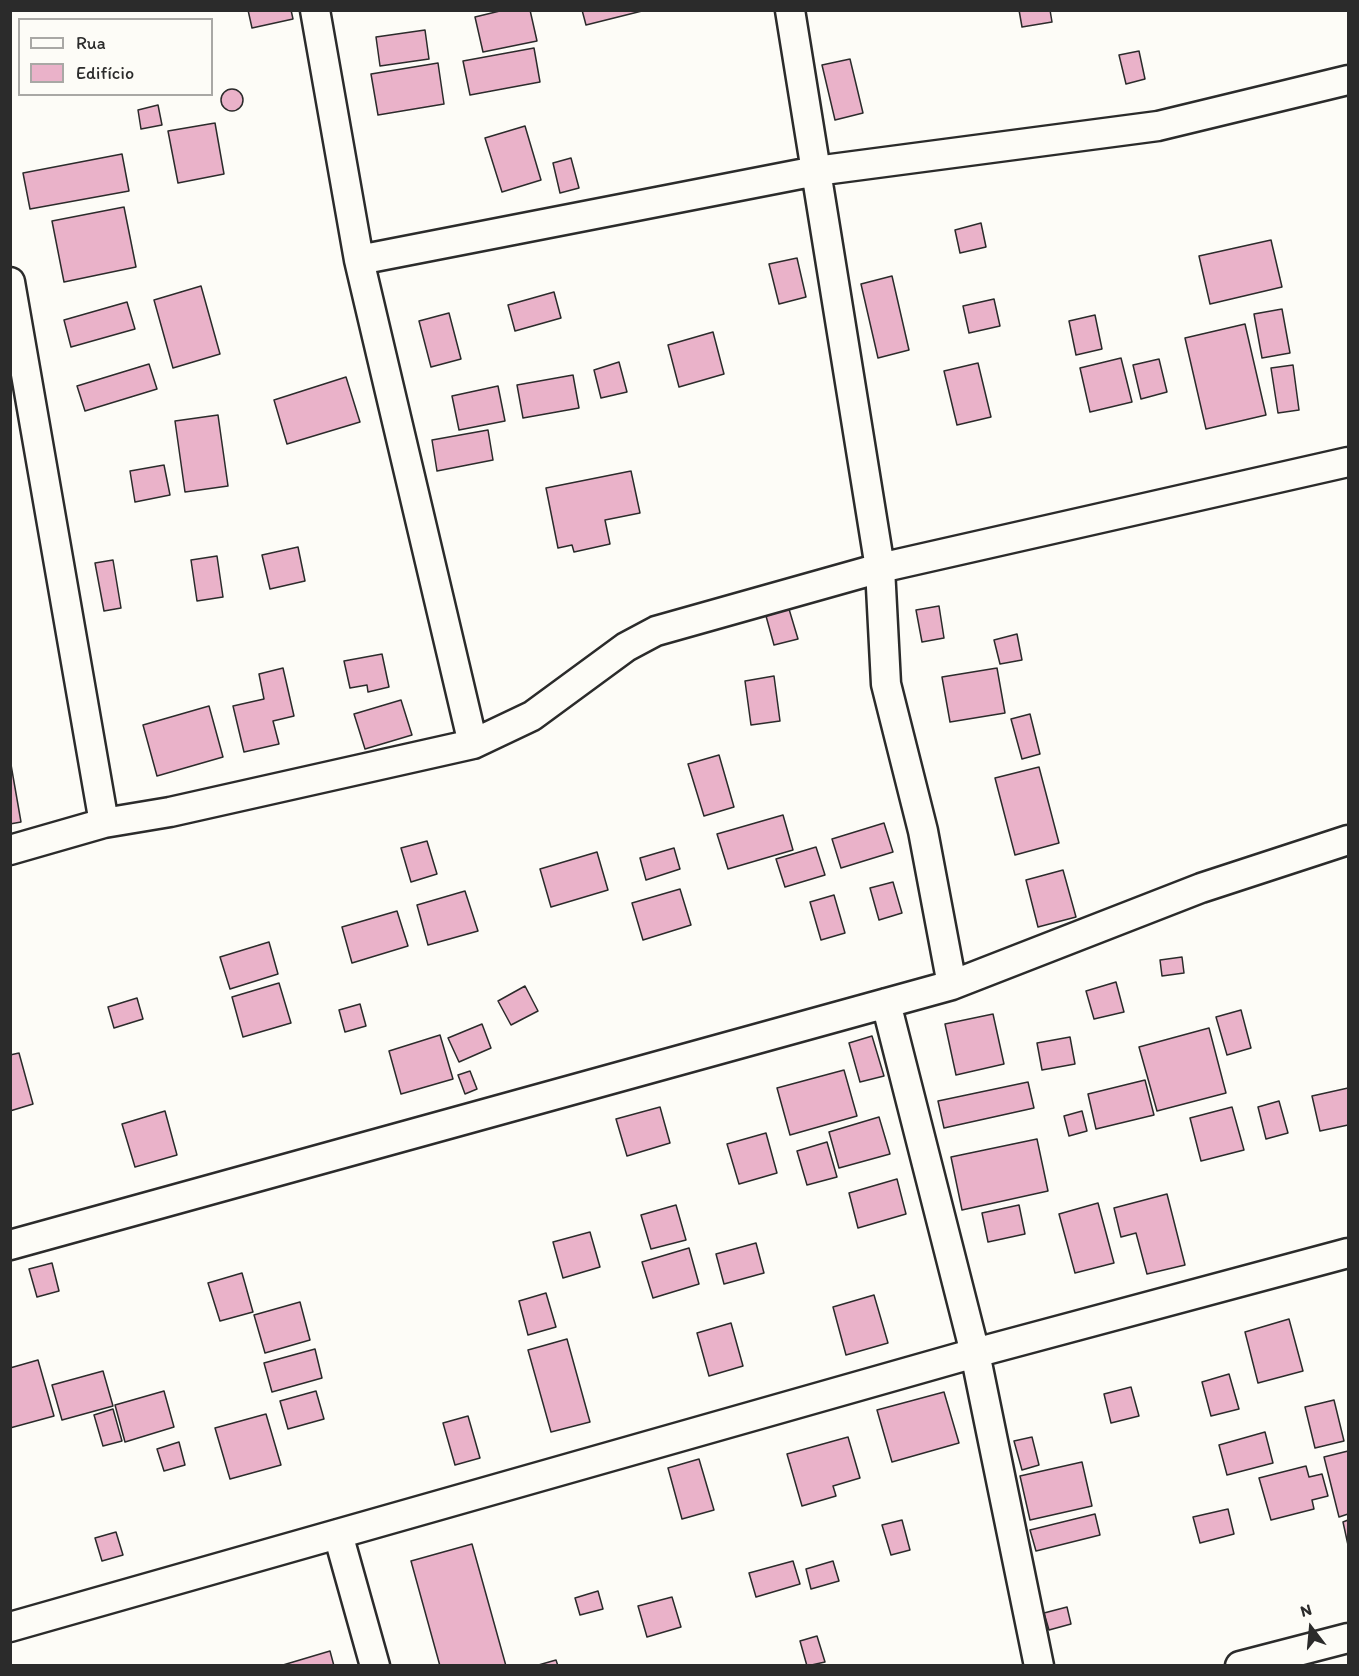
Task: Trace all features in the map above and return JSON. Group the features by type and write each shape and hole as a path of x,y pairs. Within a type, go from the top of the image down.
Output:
{"street":[{"path":"315,10 359,260 473,744"},
{"path":"790,10 880,568 886,684 923,831 952,985"},
{"path":"359,260 816,171 1158,126 1348,80"},
{"path":"10,282 104,823"},
{"path":"10,850 104,823 170,812 473,744 532,716 626,647 656,631 880,568 1348,462"},
{"path":"10,1245 952,985 1201,888 1348,840"},
{"path":"886,1003 975,1353 1039,1665"},
{"path":"10,1627 975,1353 1348,1253"},
{"path":"338,1534 375,1665"},
{"path":"1240,1665 1348,1638"}],"building":[{"path":"248,10 291,10 293,19 252,28"},
{"path":"504,10 530,10 537,41 483,52 475,17"},
{"path":"582,10 642,10 642,11 586,25"},
{"path":"1019,10 1050,10 1052,22 1022,27"},
{"path":"425,30 429,59 380,66 376,37"},
{"path":"534,48 540,82 470,95 463,61"},
{"path":"1139,51 1145,79 1126,84 1119,55"},
{"path":"850,59 863,113 835,120 822,65"},
{"path":"438,63 444,104 378,115 371,74"},
{"path":"228,89 236,89 243,96 243,104 236,111 228,111 221,104 221,96"},
{"path":"158,105 162,125 141,129 138,110"},
{"path":"215,123 224,174 178,183 168,131"},
{"path":"525,126 541,180 502,192 485,138"},
{"path":"122,154 129,191 30,209 23,173"},
{"path":"571,158 579,188 560,193 553,163"},
{"path":"124,207 136,267 64,282 52,221"},
{"path":"981,223 986,247 960,253 955,230"},
{"path":"1271,240 1282,287 1210,304 1199,256"},
{"path":"797,258 806,297 779,304 769,264"},
{"path":"892,276 909,350 878,358 861,284"},
{"path":"201,286 220,354 173,368 154,300"},
{"path":"554,292 561,318 515,331 508,305"},
{"path":"994,299 1000,326 969,333 963,306"},
{"path":"127,302 135,329 71,347 64,320"},
{"path":"1282,309 1290,353 1262,358 1254,314"},
{"path":"449,313 461,359 431,367 419,321"},
{"path":"1095,315 1102,349 1076,355 1069,321"},
{"path":"1245,324 1266,415 1206,429 1185,338"},
{"path":"713,332 724,374 679,387 668,345"},
{"path":"1121,358 1132,402 1090,412 1080,368"},
{"path":"1159,359 1167,392 1141,399 1133,365"},
{"path":"619,362 627,392 601,398 594,370"},
{"path":"978,363 991,417 957,425 944,371"},
{"path":"149,364 157,389 85,411 77,386"},
{"path":"1293,365 1299,410 1278,413 1271,368"},
{"path":"573,375 579,408 523,418 517,385"},
{"path":"346,377 360,422 287,444 274,400"},
{"path":"498,386 505,421 459,430 452,396"},
{"path":"218,415 228,486 185,492 175,421"},
{"path":"488,430 493,460 437,471 432,440"},
{"path":"164,465 170,495 135,502 130,471"},
{"path":"631,471 640,513 605,520 610,544 574,552 572,545 558,548 546,488"},
{"path":"298,547 305,581 270,589 262,555"},
{"path":"217,556 223,597 197,601 191,560"},
{"path":"113,560 121,608 104,611 95,563"},
{"path":"939,606 944,638 922,642 916,610"},
{"path":"789,609 798,639 774,645 766,616"},
{"path":"1017,634 1022,660 1000,664 994,640"},
{"path":"382,654 389,687 368,692 367,685 350,688 344,661"},
{"path":"283,668 294,716 273,721 279,744 244,752 233,706 264,699 259,674"},
{"path":"997,668 1005,713 950,722 942,677"},
{"path":"774,676 780,721 751,725 745,681"},
{"path":"401,700 412,735 365,749 354,714"},
{"path":"209,706 223,757 157,776 143,725"},
{"path":"1030,714 1040,754 1022,759 1011,719"},
{"path":"719,755 734,807 704,816 688,764"},
{"path":"10,759 21,822 10,824"},
{"path":"1039,767 1059,843 1015,855 995,778"},
{"path":"783,815 793,850 728,869 717,834"},
{"path":"884,823 893,852 841,868 832,839"},
{"path":"427,841 437,874 411,882 401,848"},
{"path":"816,847 825,875 785,887 776,859"},
{"path":"674,848 680,869 646,880 640,858"},
{"path":"597,852 608,890 551,907 540,869"},
{"path":"1063,870 1076,917 1038,927 1026,880"},
{"path":"893,882 902,913 879,920 870,888"},
{"path":"680,889 691,925 643,940 632,903"},
{"path":"465,891 478,931 428,945 417,905"},
{"path":"834,895 845,933 821,940 810,902"},
{"path":"397,911 408,946 352,963 342,927"},
{"path":"269,942 278,974 230,989 220,957"},
{"path":"1182,957 1184,973 1162,976 1160,960"},
{"path":"1116,982 1124,1012 1094,1019 1086,991"},
{"path":"279,983 291,1023 243,1037 232,997"},
{"path":"525,986 538,1011 511,1025 498,1001"},
{"path":"137,998 143,1019 114,1028 108,1007"},
{"path":"360,1004 366,1026 345,1032 339,1010"},
{"path":"1241,1010 1251,1048 1227,1055 1216,1017"},
{"path":"993,1014 1004,1064 956,1075 945,1024"},
{"path":"482,1024 491,1048 459,1062 448,1038"},
{"path":"1209,1028 1226,1093 1157,1111 1139,1047"},
{"path":"440,1035 453,1079 401,1094 389,1051"},
{"path":"872,1036 884,1076 860,1082 849,1043"},
{"path":"1070,1037 1075,1064 1042,1070 1037,1043"},
{"path":"19,1053 33,1104 10,1111 10,1055"},
{"path":"844,1070 857,1116 790,1135 777,1088"},
{"path":"470,1071 477,1089 465,1094 458,1075"},
{"path":"1145,1080 1154,1115 1096,1129 1088,1094"},
{"path":"1028,1082 1034,1108 944,1128 938,1101"},
{"path":"1348,1088 1348,1125 1320,1131 1312,1096"},
{"path":"1279,1101 1288,1133 1266,1139 1258,1107"},
{"path":"660,1107 670,1143 627,1156 616,1119"},
{"path":"1232,1107 1244,1150 1201,1161 1190,1118"},
{"path":"165,1111 177,1155 135,1167 122,1124"},
{"path":"1082,1111 1087,1131 1069,1136 1064,1116"},
{"path":"879,1117 890,1154 839,1168 829,1132"},
{"path":"766,1133 777,1173 739,1184 727,1144"},
{"path":"1037,1139 1048,1191 962,1210 951,1157"},
{"path":"827,1142 837,1177 807,1185 797,1151"},
{"path":"897,1179 906,1214 858,1228 849,1193"},
{"path":"1167,1194 1185,1265 1147,1274 1136,1233 1121,1237 1114,1208"},
{"path":"1098,1203 1114,1263 1075,1273 1059,1214"},
{"path":"676,1205 686,1240 651,1249 641,1215"},
{"path":"1019,1205 1025,1234 988,1242 982,1213"},
{"path":"590,1232 600,1267 563,1278 553,1242"},
{"path":"756,1243 764,1273 724,1284 716,1254"},
{"path":"689,1248 699,1284 653,1298 642,1262"},
{"path":"52,1263 59,1291 37,1297 29,1269"},
{"path":"242,1273 253,1312 220,1321 208,1283"},
{"path":"546,1293 556,1327 528,1335 519,1301"},
{"path":"874,1295 888,1343 846,1355 833,1307"},
{"path":"300,1302 310,1340 265,1353 254,1315"},
{"path":"1289,1319 1303,1371 1258,1383 1245,1332"},
{"path":"731,1323 743,1366 709,1376 697,1333"},
{"path":"567,1339 590,1422 551,1432 528,1350"},
{"path":"315,1349 322,1378 272,1392 264,1363"},
{"path":"38,1360 54,1416 10,1428 10,1368"},
{"path":"103,1371 113,1406 62,1420 52,1385"},
{"path":"1229,1374 1239,1409 1211,1416 1202,1382"},
{"path":"1131,1387 1139,1416 1111,1423 1104,1394"},
{"path":"164,1391 174,1427 125,1442 115,1405"},
{"path":"316,1391 324,1419 288,1429 280,1401"},
{"path":"944,1392 959,1443 892,1462 877,1410"},
{"path":"1334,1400 1344,1441 1315,1448 1305,1407"},
{"path":"113,1409 122,1441 103,1446 94,1415"},
{"path":"266,1414 281,1465 230,1479 215,1428"},
{"path":"468,1416 480,1458 455,1465 443,1423"},
{"path":"1265,1432 1273,1463 1227,1475 1219,1445"},
{"path":"848,1437 860,1478 833,1486 836,1496 802,1506 787,1454"},
{"path":"1032,1437 1039,1465 1022,1470 1014,1441"},
{"path":"179,1442 185,1465 164,1471 157,1449"},
{"path":"1348,1451 1348,1514 1339,1517 1324,1457"},
{"path":"699,1459 714,1510 682,1519 668,1468"},
{"path":"1082,1462 1092,1506 1030,1520 1020,1476"},
{"path":"1306,1466 1309,1477 1322,1474 1328,1496 1312,1500 1314,1509 1271,1520 1259,1478"},
{"path":"1228,1509 1234,1534 1200,1543 1193,1517"},
{"path":"1095,1514 1100,1535 1036,1551 1030,1530"},
{"path":"902,1520 910,1550 891,1555 882,1525"},
{"path":"1348,1520 1348,1545 1343,1522"},
{"path":"116,1532 123,1555 102,1561 95,1538"},
{"path":"472,1544 506,1666 440,1666 411,1561"},
{"path":"793,1561 800,1584 756,1597 749,1573"},
{"path":"833,1561 839,1581 811,1589 806,1569"},
{"path":"598,1591 603,1609 580,1615 575,1598"},
{"path":"672,1597 681,1627 647,1637 638,1606"},
{"path":"1067,1607 1071,1624 1049,1630 1044,1613"},
{"path":"817,1636 825,1662 807,1666 800,1641"},
{"path":"330,1651 334,1666 283,1666 283,1665"},
{"path":"556,1660 558,1666 535,1666"}]}
